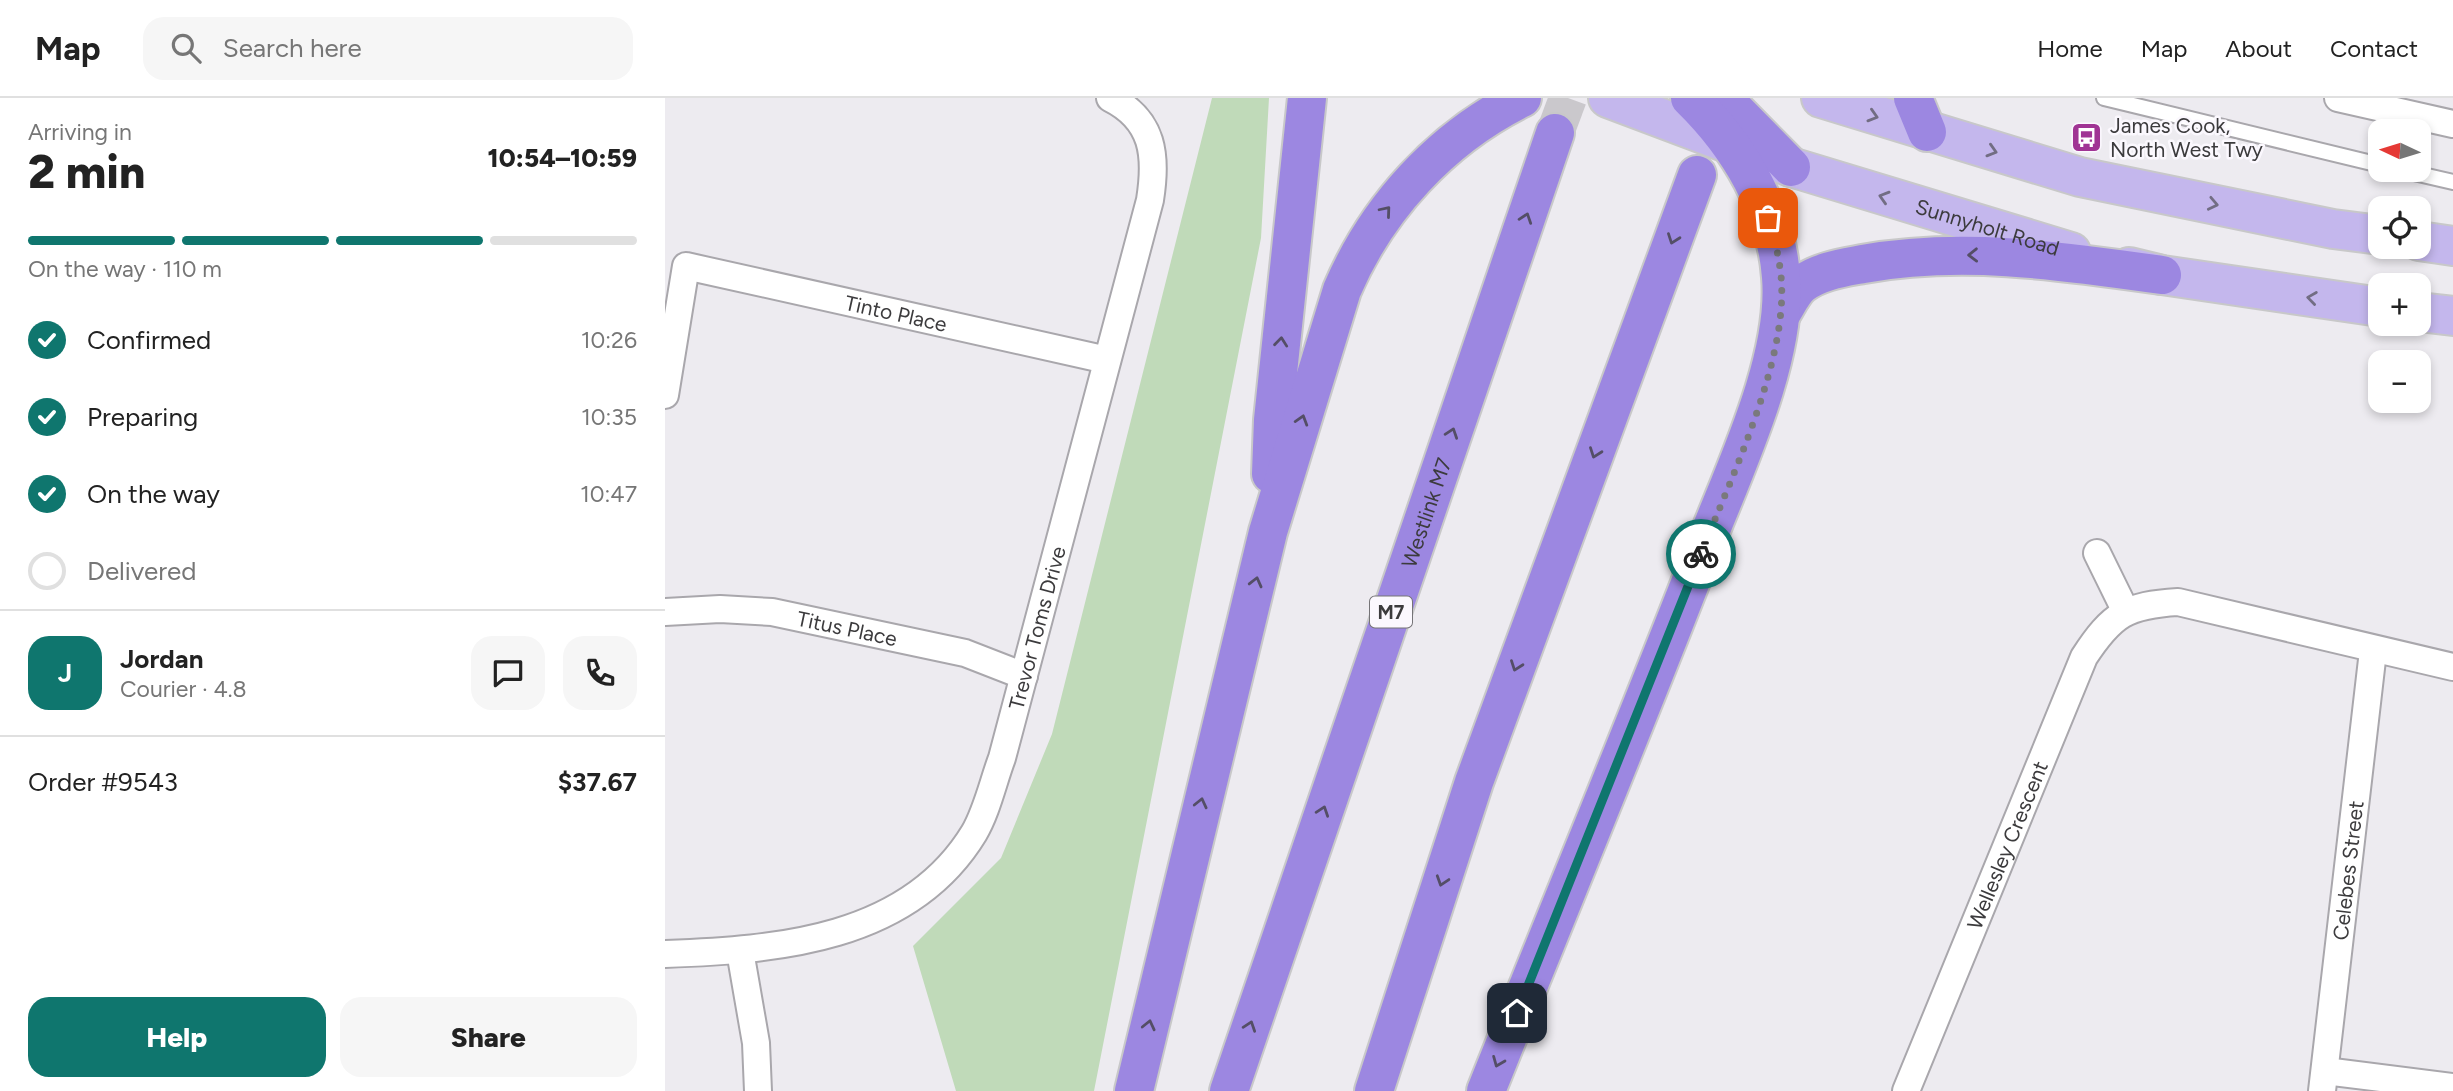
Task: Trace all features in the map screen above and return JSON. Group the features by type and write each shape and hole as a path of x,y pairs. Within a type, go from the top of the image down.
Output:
{"highway":[{"path":"1268,532 1273,420 1307,98"},
{"path":"1134,1091 1268,532 1342,290 1356,257 1381,216 1421,171 1494,112 1522,98"},
{"path":"1486,1091 1671,632 1748,432 1773,355 1781,314 1781,277 1775,242 1761,195 1733,146 1690,98"},
{"path":"1723,98 1791,167"},
{"name":"Westlink M7","path":"1229,1091 1555,133"},
{"path":"1374,1091 1474,782 1697,175"},
{"path":"1781,314 1799,286 1814,276 1833,269 1895,258 1980,254 2162,275"}],"main road":[{"name":"Sunnyholt Road","path":"1608,98 1791,167 2035,243 2162,275 2368,305"},
{"path":"1821,98 1920,115 2080,177 2333,229 2368,233"},
{"path":"2431,243 2453,246"},
{"path":"2431,313 2453,316"}],"street":[{"name":"Trevor Toms Drive","path":"665,954 740,951 829,937 904,906 946,868 974,832 1003,758 1150,200 1155,166 1147,134 1130,108 1110,98"},
{"path":"2338,98 2453,124"},
{"name":"Tinto Place","path":"665,395 686,266 1107,360"},
{"path":"2097,553 2125,610 2149,603 2178,602 2373,651 2453,667"},
{"name":"Titus Place","path":"665,612 720,609 772,612 965,653 1024,676"},
{"name":"Wellesley Crescent","path":"1906,1091 2084,657 2103,628 2125,610"},
{"name":"Celebes Street","path":"2324,1081 2373,651"},
{"path":"740,951 756,1043 758,1091"},
{"path":"2324,1081 2453,1087"}],"lane":[{"path":"2104,98 2368,162"},
{"path":"2431,177 2453,182"}],"green space":[{"path":"1212,98 1269,98 1261,238 1094,1091 956,1091 913,946 1001,858 1052,734"}],"tunnel":[{"path":"1555,133 1568,98"}],"way so far":[{"path":"1701,554 1748,432 1773,355 1781,314 1781,277 1768,218"}],"place":[{"name":"James Cook, North West Twy","path":"2087,137"}],"route":[{"path":"1517,1013 1701,554"}]}
